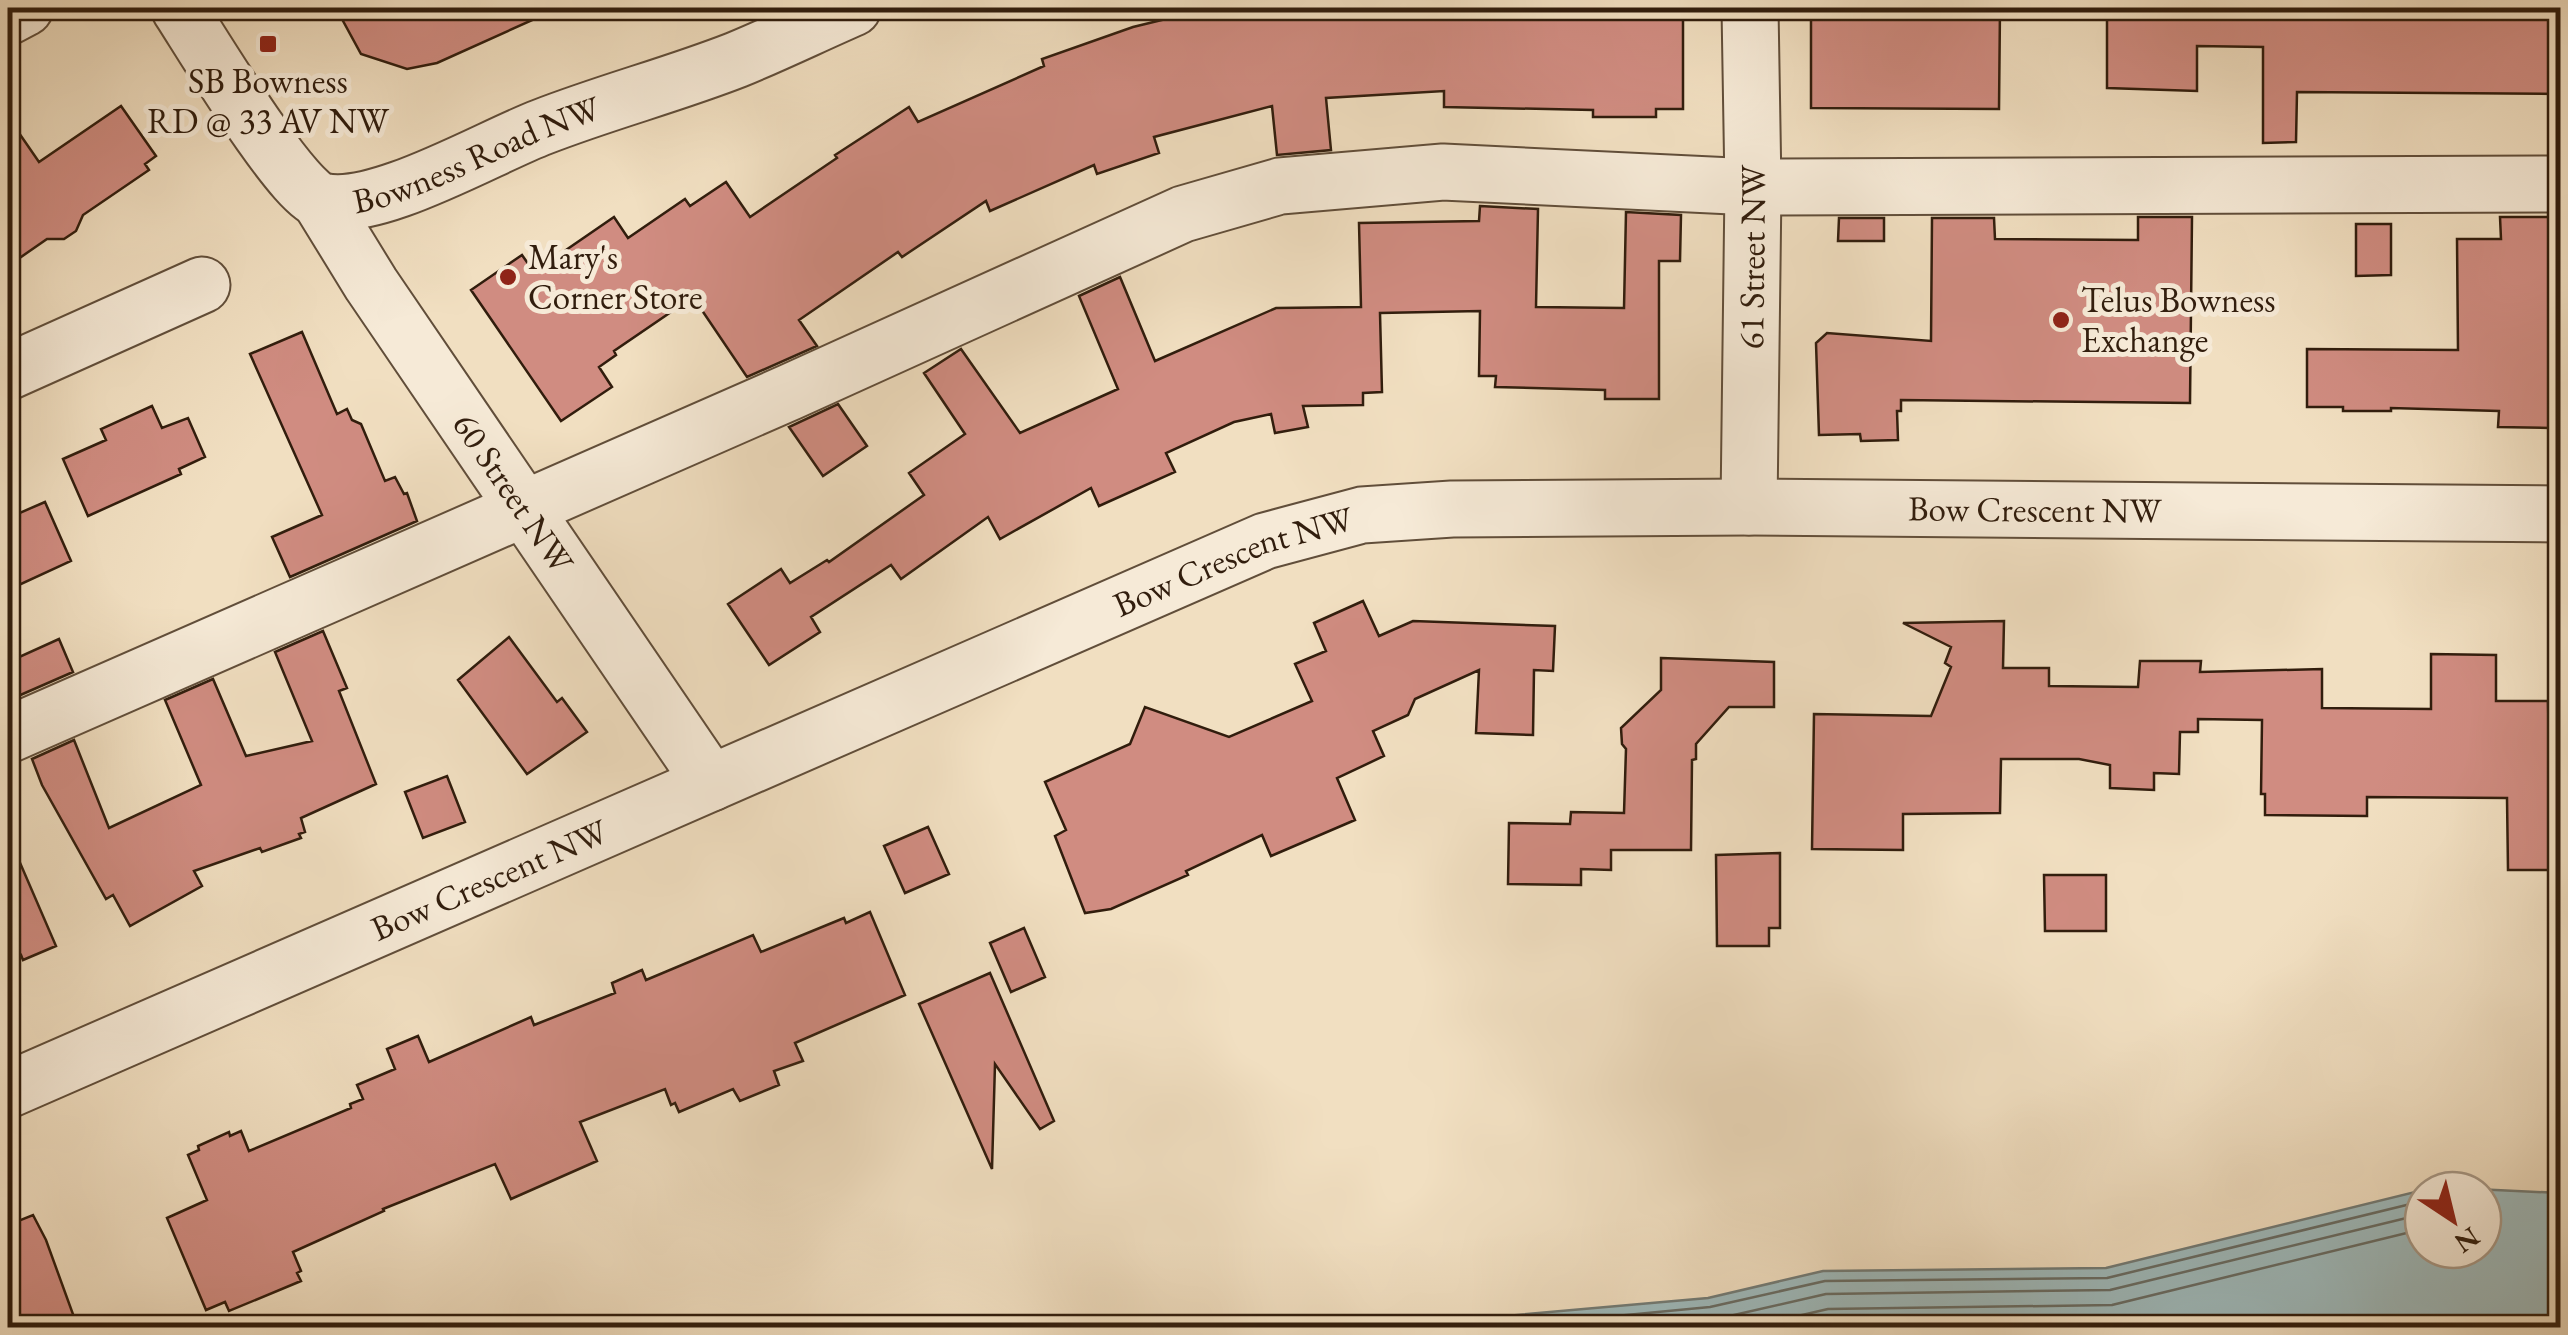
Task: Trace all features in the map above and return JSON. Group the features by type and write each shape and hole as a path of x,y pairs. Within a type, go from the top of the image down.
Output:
{"street":[{"path":"8,17 25,8"},
{"name":"Bowness Road NW","path":"179,8 275,152 300,186 320,201 363,200 420,180 537,128 734,60 854,8"},
{"name":"61 Street NW","path":"1749,507 1753,187 1750,8"},
{"path":"8,735 790,392 1183,214 1280,186 1443,172 1753,187 2560,184"},
{"name":"60 Street NW","path":"320,201 372,284 711,783"},
{"path":"8,372 202,286"},
{"name":"Bow Crescent NW","path":"8,1090 1265,540 1362,515 1452,509 1749,507 2560,514"}],"water":[{"path":"2503,1190 2560,1193 2560,1327 1381,1327 1708,1298 1823,1271 2106,1268 2403,1195 2403,1270 2503,1270"}],"building":[{"path":"336,8 559,8 437,63 407,69 361,54"},
{"path":"1211,8 1683,8 1683,109 1656,109 1656,117 1593,117 1593,110 1444,107 1444,91 1326,98 1331,150 1277,155 1272,106 1154,137 1159,153 1097,174 1094,165 990,211 986,201 902,257 898,252 799,320 817,346 747,377 693,297 614,351 616,355 599,367 612,387 561,421 471,290 522,255 529,265 546,253 550,261 614,217 628,238 685,199 690,206 726,182 750,217 909,107 918,122 1044,66 1042,59 1133,27"},
{"path":"1811,8 2000,8 1999,109 1811,108"},
{"path":"2107,8 2560,8 2560,94 2297,92 2296,142 2263,143 2263,47 2197,46 2197,91 2107,88"},
{"path":"121,106 156,156 145,164 149,170 83,215 76,231 64,239 47,239 8,266 8,117 39,162"},
{"path":"1480,206 1538,209 1536,307 1624,308 1626,212 1681,215 1680,261 1659,261 1659,399 1605,399 1605,390 1495,387 1496,376 1479,376 1480,311 1380,313 1382,392 1363,393 1363,405 1303,406 1308,427 1275,433 1271,414 1234,422 1166,453 1175,472 1099,506 1091,488 1000,539 988,517 901,579 891,565 811,617 820,632 769,665 728,604 781,569 790,583 829,562 924,495 909,473 965,434 924,373 961,349 1020,433 1118,389 1079,296 1120,277 1155,361 1276,308 1361,307 1359,223 1479,221"},
{"name":"Telus Bowness Exchange","path":"2138,217 2192,217 2190,403 1901,400 1901,411 1897,411 1898,440 1861,441 1860,434 1819,435 1816,343 1827,333 1931,341 1932,218 1994,218 1995,239 2138,240"},
{"path":"2500,217 2560,217 2560,417 2550,417 2550,428 2498,427 2499,411 2343,411 2343,407 2307,407 2307,349 2458,350 2457,239 2501,239"},
{"path":"1839,218 1884,218 1884,241 1838,241"},
{"path":"2356,224 2391,224 2391,275 2356,276"},
{"path":"302,332 337,414 347,409 352,420 361,424 385,481 395,477 407,493 417,521 290,577 272,537 322,515 250,354"},
{"path":"838,404 867,446 823,476 789,427"},
{"path":"152,406 162,428 188,418 205,457 179,469 181,474 88,516 63,459 106,440 101,429"},
{"path":"45,502 71,561 8,590 8,518"},
{"path":"1363,601 1379,636 1413,621 1555,626 1553,671 1534,670 1533,735 1476,733 1479,670 1415,699 1408,715 1373,731 1384,756 1337,778 1355,820 1271,856 1262,835 1186,871 1188,875 1111,909 1085,913 1055,836 1066,830 1045,782 1130,744 1145,707 1229,737 1312,701 1295,664 1326,651 1314,623"},
{"path":"2004,621 2003,668 2049,668 2049,686 2138,687 2140,661 2201,661 2200,672 2322,669 2322,708 2431,709 2431,654 2496,655 2496,701 2548,701 2549,750 2560,749 2560,870 2508,870 2507,798 2367,797 2367,816 2265,815 2265,794 2261,794 2262,720 2198,719 2198,732 2180,732 2179,774 2154,773 2154,790 2110,788 2110,765 2079,759 2001,759 2000,813 1903,814 1903,850 1812,849 1814,714 1931,716 1951,667 1945,663 1951,647 1903,623"},
{"path":"323,631 347,688 339,691 376,784 301,818 305,832 299,834 301,838 194,871 202,886 130,926 113,895 106,899 42,785 32,759 74,740 109,828 201,785 165,700 213,679 246,756 312,741 275,652"},
{"path":"509,637 557,702 562,698 587,732 527,774 458,680"},
{"path":"59,639 73,672 9,700 8,662"},
{"path":"1661,658 1774,662 1774,707 1729,707 1696,744 1696,759 1692,760 1691,850 1611,850 1611,870 1581,869 1581,885 1508,884 1509,823 1570,824 1571,812 1624,813 1626,749 1621,728 1661,690"},
{"path":"447,776 465,822 423,838 405,792"},
{"path":"928,827 949,874 905,893 884,846"},
{"path":"8,835 56,946 23,960 21,955 8,961"},
{"path":"1780,853 1780,928 1769,928 1769,946 1717,946 1716,855"},
{"path":"2044,875 2106,875 2106,931 2045,931"},
{"path":"870,912 905,995 795,1043 803,1061 774,1071 779,1085 740,1101 733,1089 679,1112 675,1103 671,1105 665,1089 580,1122 597,1161 511,1199 495,1164 383,1209 293,1252 301,1281 229,1311 225,1302 206,1310 167,1218 207,1200 188,1155 199,1150 198,1146 229,1132 230,1136 241,1131 249,1151 351,1108 350,1104 363,1099 357,1085 395,1069 387,1049 418,1036 429,1062 531,1017 534,1025 615,993 612,983 642,970 646,980 753,935 761,952 844,918 846,923"},
{"path":"1024,928 1045,977 1011,992 990,943"},
{"path":"990,973 1054,1121 1040,1129 995,1064 992,1169 919,1004"},
{"path":"33,1215 78,1328 8,1328 8,1225"}],"place":[{"name":"SB Bowness RD @ 33 AV NW","path":"268,44"},
{"name":"Mary's Corner Store","path":"508,277"},
{"name":"Telus Bowness Exchange","path":"2061,320"}]}
